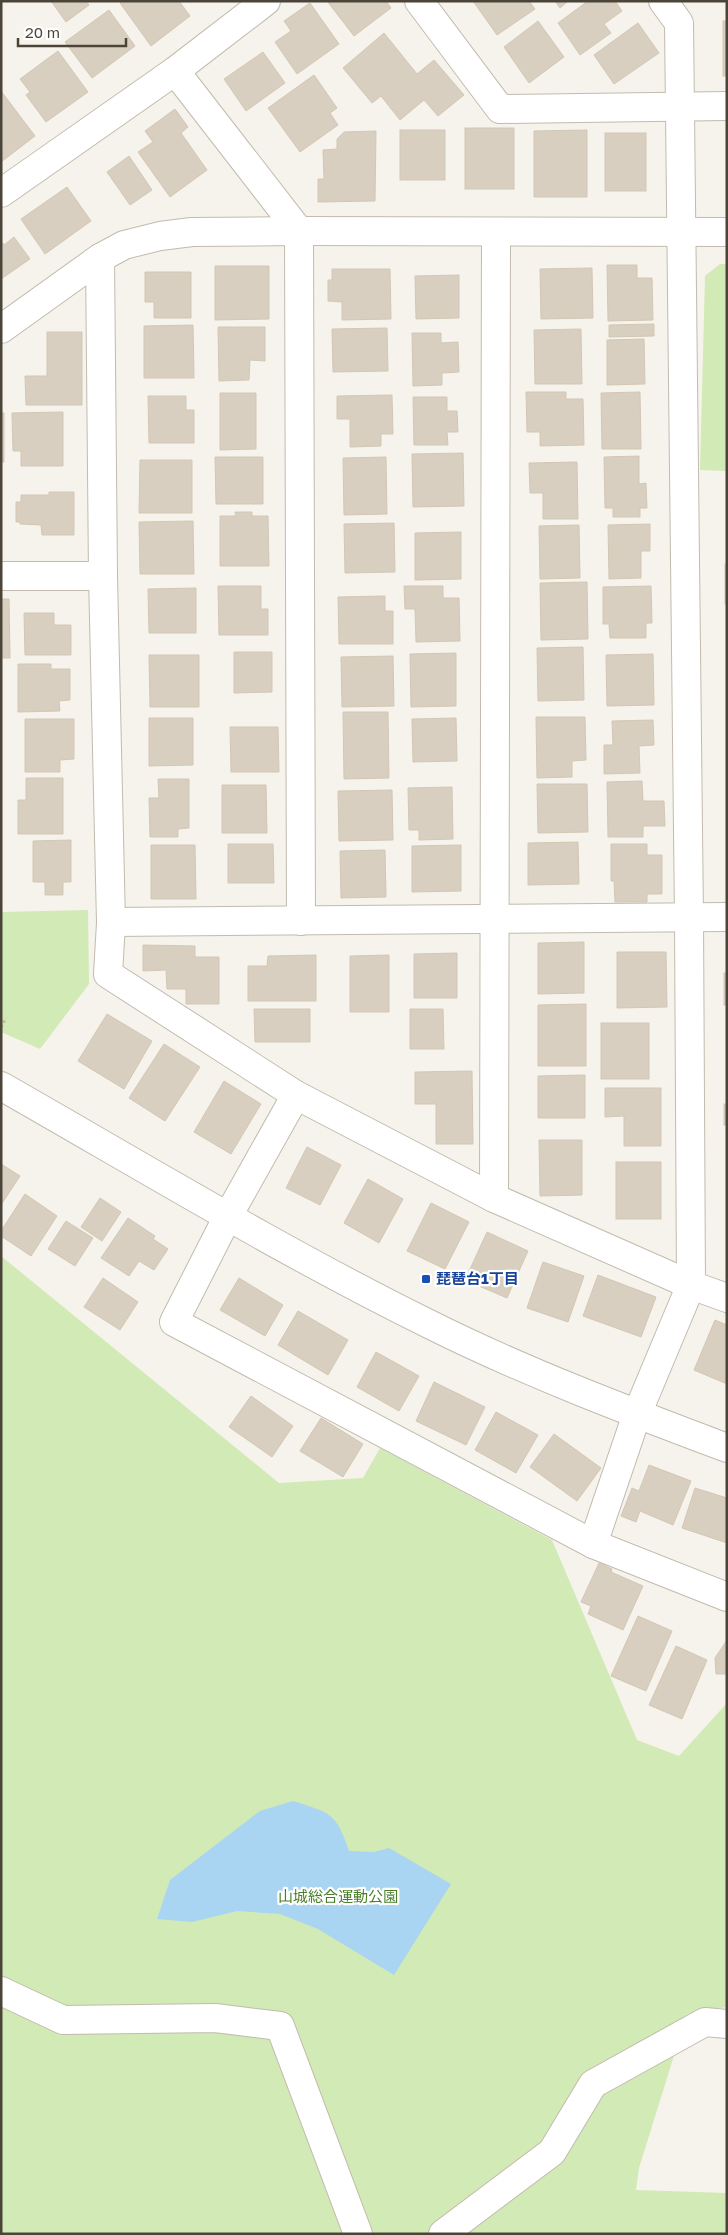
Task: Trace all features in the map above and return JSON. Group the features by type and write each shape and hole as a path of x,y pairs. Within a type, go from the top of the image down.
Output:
{"street":[{"path":"1,193 175,72 266,1"},
{"path":"419,1 500,109 727,106"},
{"path":"593,1544 637,1414 691,1285 679,23 663,1"},
{"path":"175,72 299,231 301,920"},
{"path":"1,329 100,258 124,245 160,236 192,232 299,231 727,232"},
{"path":"494,1198 496,232"},
{"path":"100,258 103,576 110,922 108,974 296,1095 494,1198 691,1285 727,1298"},
{"path":"1,576 103,576"},
{"path":"110,922 727,917"},
{"path":"1,1086 228,1216 430,1325 504,1360 727,1448"},
{"path":"296,1095 228,1216 174,1322 593,1544 727,1597"},
{"path":"1,1991 63,2020 215,2018 280,2026 358,2234"},
{"path":"443,2234 552,2152 593,2084 705,2022 727,2024"}],"path":[{"path":"1,1027 6,1018"}],"green space":[{"path":"720,264 727,264 727,471 700,470 705,276"},
{"path":"88,910 89,984 40,1049 1,1032 1,912"},
{"name":"山城総合運動公園","path":"1,1256 279,1483 363,1478 380,1448 552,1540 637,1740 679,1756 727,1703 727,2007 687,2014 639,2168 636,2190 727,2193 727,2234 1,2234"}],"water":[{"path":"293,1801 316,1808 330,1816 340,1828 349,1851 374,1852 389,1848 451,1884 394,1975 318,1929 280,1914 237,1911 192,1922 157,1919 170,1880 260,1811"}],"building":[{"path":"51,1 86,1 89,5 66,22"},
{"path":"122,1 179,1 190,16 151,46 120,3"},
{"path":"327,1 386,1 391,8 354,36"},
{"path":"473,1 529,1 535,9 497,35"},
{"path":"555,1 568,1 560,8"},
{"path":"588,1 615,1 622,11 604,24 611,33 580,55 558,23"},
{"path":"310,3 339,44 297,74 275,42 291,31 284,21"},
{"path":"109,10 135,46 92,78 65,42"},
{"path":"538,21 564,57 529,83 504,47"},
{"path":"723,21 727,21 727,76 723,76"},
{"path":"638,23 659,53 614,84 594,55"},
{"path":"384,33 417,74 434,60 464,95 438,116 424,100 400,120 381,96 372,103 343,68"},
{"path":"58,51 88,92 46,122 26,95 30,92 20,79"},
{"path":"263,52 285,83 246,111 224,79"},
{"path":"314,75 337,108 330,113 338,125 300,152 268,108"},
{"path":"1,91 35,136 1,162"},
{"path":"175,109 188,127 181,133 207,170 170,197 138,152 153,142 145,131"},
{"path":"465,128 514,128 514,189 465,189"},
{"path":"400,130 445,130 445,180 400,180"},
{"path":"587,130 587,197 534,197 534,131"},
{"path":"376,131 375,201 318,202 318,179 324,179 323,150 337,149 337,139 344,132"},
{"path":"605,133 646,133 646,191 605,191"},
{"path":"129,156 152,190 130,205 107,172"},
{"path":"67,187 91,221 45,254 21,219"},
{"path":"14,237 30,259 1,279 1,241 4,245"},
{"path":"607,265 637,265 637,278 652,278 653,320 608,321"},
{"path":"215,266 269,266 269,319 215,320"},
{"path":"592,268 593,318 541,319 540,269"},
{"path":"332,269 390,269 391,319 342,320 342,302 328,301 328,280 332,280"},
{"path":"145,272 191,272 191,318 154,318 154,302 145,302"},
{"path":"459,275 459,318 416,319 415,276"},
{"path":"654,324 654,336 609,337 609,325"},
{"path":"193,325 194,378 144,378 144,326"},
{"path":"218,327 265,327 265,361 250,360 249,380 219,381"},
{"path":"387,328 388,371 333,372 332,329"},
{"path":"581,329 582,384 535,384 534,330"},
{"path":"47,332 82,332 82,405 26,405 25,376 47,376"},
{"path":"412,333 441,333 441,343 458,342 459,372 442,373 442,385 413,386"},
{"path":"644,339 645,384 607,385 607,340"},
{"path":"526,392 566,392 566,399 583,399 584,445 540,446 540,432 527,432"},
{"path":"640,392 641,449 602,449 601,393"},
{"path":"220,393 256,393 256,449 220,450"},
{"path":"392,395 393,434 381,434 381,446 350,447 350,419 337,419 337,396"},
{"path":"148,396 186,396 186,410 194,410 194,443 149,443"},
{"path":"413,397 447,397 447,411 457,411 458,432 447,432 448,445 414,445"},
{"path":"63,412 63,466 21,466 21,451 13,451 12,413"},
{"path":"1,413 4,413 4,462 1,462"},
{"path":"463,453 464,506 413,507 412,454"},
{"path":"639,456 639,484 646,483 647,508 640,508 640,517 613,517 613,508 605,508 604,457"},
{"path":"215,457 263,457 263,504 216,504"},
{"path":"386,457 387,514 344,515 343,458"},
{"path":"140,460 192,460 192,513 139,513"},
{"path":"577,462 578,519 543,519 543,493 530,493 529,463"},
{"path":"49,492 74,492 74,535 42,535 41,525 20,524 20,522 16,522 16,502 21,502 21,495 49,495"},
{"path":"235,512 252,512 252,516 268,516 269,566 220,566 220,516 236,516"},
{"path":"193,521 194,574 140,574 139,522"},
{"path":"394,523 395,572 345,573 344,524"},
{"path":"650,524 650,551 641,551 641,578 609,579 608,525"},
{"path":"579,525 580,578 540,579 539,526"},
{"path":"461,532 461,579 415,580 415,533"},
{"path":"725,564 727,564 727,604 725,604"},
{"path":"587,582 588,639 541,640 540,583"},
{"path":"218,586 261,586 261,609 268,609 268,635 219,635"},
{"path":"404,586 443,586 443,598 459,598 460,641 416,642 415,609 405,609"},
{"path":"651,586 652,623 646,623 646,638 610,638 609,624 603,624 603,587"},
{"path":"196,588 196,633 149,633 148,589"},
{"path":"385,596 385,611 393,611 393,644 339,644 338,597"},
{"path":"1,599 9,599 10,658 1,658"},
{"path":"24,613 54,613 54,625 71,625 71,655 25,655"},
{"path":"583,647 584,700 538,701 537,648"},
{"path":"234,652 272,652 272,692 234,693"},
{"path":"456,653 456,706 411,707 410,654"},
{"path":"653,654 654,705 607,706 606,655"},
{"path":"149,655 199,655 199,707 150,707"},
{"path":"393,656 394,706 342,707 341,657"},
{"path":"18,664 51,664 51,669 70,669 70,700 59,701 60,711 18,712"},
{"path":"343,712 388,712 389,778 344,779"},
{"path":"536,717 585,717 586,760 572,761 572,777 537,778"},
{"path":"149,718 193,718 193,765 149,766"},
{"path":"456,718 457,761 413,762 412,719"},
{"path":"25,719 74,719 74,759 60,760 60,772 25,772"},
{"path":"653,720 654,745 639,746 640,773 604,774 604,745 613,745 612,721"},
{"path":"230,727 278,727 279,772 231,772"},
{"path":"26,778 63,778 63,834 18,834 18,800 26,800"},
{"path":"158,779 189,779 189,828 178,829 178,837 150,837 149,798 159,798"},
{"path":"642,781 643,801 664,801 665,826 643,826 643,837 608,837 607,782"},
{"path":"537,784 587,784 588,832 538,833"},
{"path":"222,785 266,785 267,833 222,833"},
{"path":"452,787 453,839 419,840 419,830 409,830 408,788"},
{"path":"392,790 393,840 339,841 338,791"},
{"path":"71,840 71,882 63,882 63,895 45,895 45,882 33,882 33,841"},
{"path":"578,842 579,884 528,885 528,843"},
{"path":"228,844 273,844 274,883 228,883"},
{"path":"611,844 647,844 647,855 662,855 662,894 647,894 647,902 615,902 614,881 611,881"},
{"path":"151,845 195,845 196,899 151,899"},
{"path":"461,845 461,891 412,892 412,846"},
{"path":"385,850 386,897 341,898 340,851"},
{"path":"584,942 584,993 538,994 538,943"},
{"path":"143,945 195,946 195,957 219,957 219,1004 186,1004 186,989 167,989 166,970 143,971"},
{"path":"617,952 666,952 667,1007 617,1008"},
{"path":"457,953 457,998 414,998 414,954"},
{"path":"316,955 316,1001 248,1001 248,966 267,966 268,956"},
{"path":"389,955 389,1012 350,1012 350,956"},
{"path":"724,973 727,973 727,1005 724,1005"},
{"path":"586,1004 586,1066 538,1066 538,1005"},
{"path":"254,1009 310,1009 310,1042 255,1042"},
{"path":"410,1009 443,1009 444,1049 410,1049"},
{"path":"107,1014 152,1041 124,1089 78,1061"},
{"path":"601,1023 649,1023 649,1079 601,1079"},
{"path":"164,1044 200,1067 165,1121 129,1098"},
{"path":"472,1071 473,1144 436,1144 436,1104 415,1104 415,1072"},
{"path":"585,1075 585,1118 538,1118 538,1076"},
{"path":"224,1081 261,1104 231,1154 194,1132"},
{"path":"605,1088 661,1088 661,1146 624,1146 624,1116 605,1117"},
{"path":"724,1104 727,1104 727,1125 724,1125"},
{"path":"539,1140 582,1140 582,1195 540,1196"},
{"path":"307,1147 341,1165 320,1205 286,1188"},
{"path":"616,1162 661,1162 661,1219 616,1219"},
{"path":"1,1164 20,1176 1,1205"},
{"path":"368,1179 403,1199 379,1243 344,1223"},
{"path":"25,1194 57,1216 31,1256 1,1236 1,1231"},
{"path":"100,1198 121,1212 102,1241 81,1227"},
{"path":"431,1203 469,1222 445,1269 407,1251"},
{"path":"128,1218 155,1236 153,1239 168,1249 154,1270 139,1261 129,1276 101,1258"},
{"path":"66,1221 93,1238 75,1266 48,1249"},
{"path":"487,1232 528,1251 507,1298 465,1280"},
{"path":"543,1262 584,1276 568,1322 527,1308"},
{"path":"598,1275 656,1297 641,1337 583,1316"},
{"path":"103,1278 138,1302 120,1330 84,1307"},
{"path":"239,1278 283,1305 265,1336 220,1310"},
{"path":"298,1311 348,1340 328,1375 278,1345"},
{"path":"715,1320 727,1325 727,1384 694,1370"},
{"path":"376,1352 419,1376 399,1411 357,1387"},
{"path":"434,1382 485,1407 466,1445 416,1421"},
{"path":"251,1396 293,1426 272,1457 229,1427"},
{"path":"496,1412 538,1435 516,1473 475,1450"},
{"path":"321,1418 363,1444 343,1477 300,1451"},
{"path":"554,1434 601,1468 577,1501 530,1467"},
{"path":"649,1465 691,1481 673,1525 640,1511 636,1522 621,1516 632,1488 639,1491"},
{"path":"695,1488 727,1498 727,1543 682,1528"},
{"path":"599,1563 612,1569 611,1572 643,1586 623,1630 588,1614 591,1606 581,1602"},
{"path":"638,1616 672,1631 646,1691 611,1676"},
{"path":"727,1640 727,1674 716,1674 715,1658"},
{"path":"676,1646 707,1660 682,1719 649,1705"}],"place":[{"name":"琵琶台1丁目","path":"426,1279"}]}
